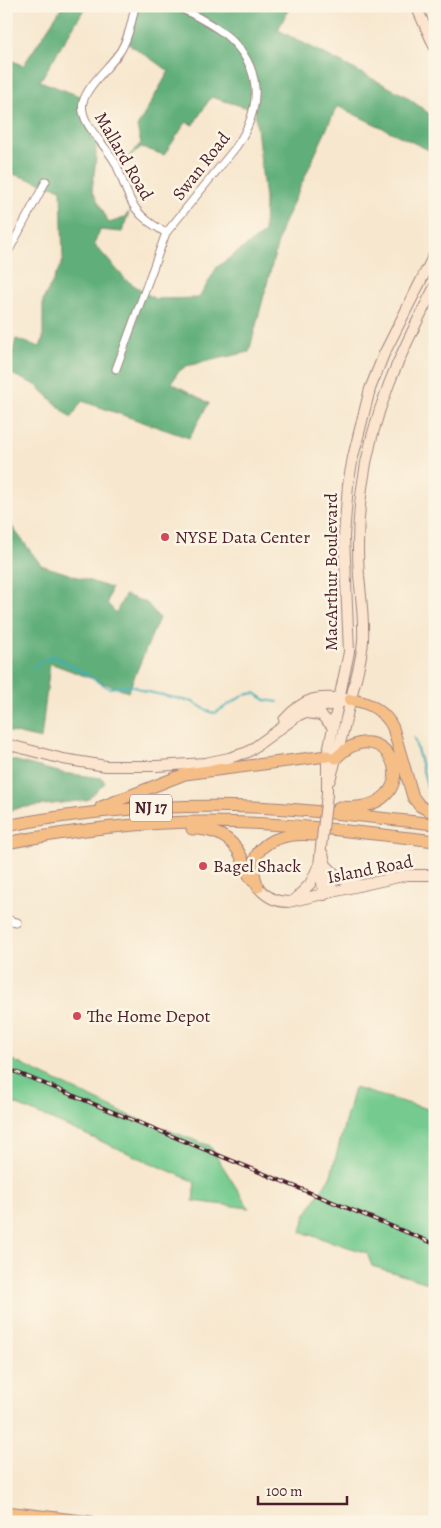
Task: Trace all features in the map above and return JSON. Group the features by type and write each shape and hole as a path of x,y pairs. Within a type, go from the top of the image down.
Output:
{"main road":[{"path":"416,6 435,48"},
{"path":"432,6 435,12"},
{"name":"MacArthur Boulevard","path":"328,893 322,865 321,847 332,757 349,646 344,545 348,485 358,431 370,389 384,354 435,253"},
{"path":"418,319 418,313 430,288 430,282 422,279"},
{"name":"MacArthur Boulevard","path":"332,757 333,727 342,700 360,659 363,642 358,536 362,487 372,434 380,406 398,360 435,286"},
{"path":"398,360 396,356 411,325 411,322 402,318"},
{"path":"269,738 288,715 302,704 326,696 370,705 388,718 393,728 413,796 420,806 435,814"},
{"path":"6,744 75,762 124,767 183,765 224,760 248,752 304,713 342,700"},
{"path":"304,713 321,716 333,727"},
{"path":"83,814 186,774 332,757 358,743 371,743 380,746 389,755 395,768 394,781 390,790 378,801 365,807 296,810"},
{"name":"NJ 17","path":"6,826 83,814 146,808 196,806 296,810 435,824"},
{"path":"174,823 179,829 210,830 228,840 238,852 250,878 258,887"},
{"name":"NJ 17","path":"6,843 90,829 174,823 250,823 435,840"},
{"path":"258,887 254,872 255,860 261,849 273,840 300,834 337,836 388,835"},
{"path":"292,902 310,884 322,865 338,876 360,886"},
{"name":"Island Road","path":"258,887 271,899 280,902 292,902 407,875 435,875"},
{"path":"6,1512 91,1522"}],"street":[{"name":"Mallard Road","path":"135,6 124,44 90,89 84,99 82,108 90,129 108,150 116,163 133,205 144,218 166,233"},
{"name":"Swan Road","path":"116,368 166,233 245,133 250,123 255,102 255,85 251,71 247,61 236,46 222,32 177,6"},
{"path":"6,256 46,181"},
{"path":"6,920 17,924"}],"green space":[{"path":"60,6 86,6 40,81 82,97 81,114 96,142 92,190 109,223 124,218 129,212 122,232 100,230 94,244 126,280 155,299 199,298 217,267 264,233 265,199 255,110 211,97 193,125 186,122 164,155 141,147 118,168 141,143 137,127 169,71 123,40 140,6 290,6 278,30 404,95 435,118 435,153 337,106 282,227 249,352 186,366 177,373 172,383 209,403 189,438 82,401 71,418 36,385 7,372 16,339 40,347 43,339 43,300 63,261 61,189 6,172 6,57 23,66 62,7"},
{"path":"10,524 41,565 111,588 107,603 116,613 125,595 147,603 159,618 128,692 50,663 41,739 6,731 6,528"},
{"path":"9,759 62,773 102,778 105,783 87,800 18,808 6,813 6,768"},
{"path":"6,1057 123,1113 210,1146 249,1208 193,1201 195,1182 6,1100"},
{"path":"354,1088 435,1111 435,1231 433,1237 435,1238 435,1285 372,1266 367,1253 301,1232 305,1216 331,1175"}],"waterway":[{"path":"33,667 52,656 109,688 131,685 144,691 193,702 215,713 244,695 255,693 265,700 278,702"},
{"path":"414,738 433,807"}],"railway":[{"path":"6,1068 435,1244"}],"place":[{"name":"NYSE Data Center","path":"165,537"},
{"name":"Bagel Shack","path":"203,866"},
{"name":"The Home Depot","path":"77,1016"}]}
